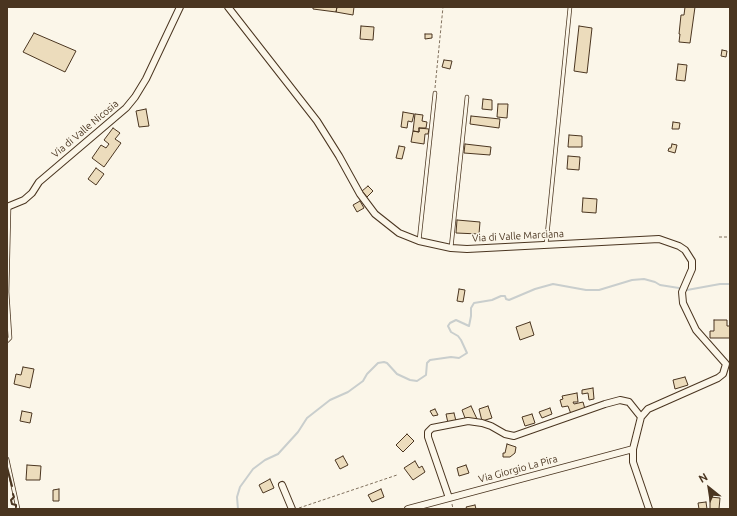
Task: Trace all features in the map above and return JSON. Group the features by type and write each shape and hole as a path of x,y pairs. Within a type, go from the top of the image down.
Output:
{"street":[{"name":"Via di Valle Nicosia","path":"8,207 24,200 39,182 126,108 146,79 180,7"},
{"name":"Via di Valle Marciana","path":"228,7 316,121 360,194 376,214 399,233 419,241 451,248 466,249 659,239 679,246 685,250 692,261 692,269 682,292 683,303 687,314 696,330 728,364 723,374 718,378 648,409 642,417"},
{"path":"449,498 428,437 428,432 432,428 468,421 482,423 505,434 514,436 620,400 629,402 642,417 633,449 633,462 649,509"},
{"name":"Via Giorgio La Pira","path":"408,509 633,449"},
{"path":"282,485 292,509"}],"lane":[{"path":"546,245 570,7"},
{"path":"419,241 434,93"},
{"path":"451,248 467,97"},
{"path":"7,341 10,338 7,292 8,207"},
{"path":"7,459 18,509"}],"path":[{"path":"434,93 443,7"},
{"path":"719,237 730,237"},
{"path":"297,509 397,475"}],"building":[{"path":"313,7 337,7 336,12 313,9"},
{"path":"337,7 354,7 353,15 336,12"},
{"path":"685,7 695,7 690,43 679,42 681,15 684,15"},
{"path":"361,26 374,27 373,40 360,39"},
{"path":"579,26 592,28 587,73 574,71"},
{"path":"34,33 76,51 65,72 23,52"},
{"path":"425,34 432,34 432,38 425,39"},
{"path":"722,50 727,51 726,57 721,56"},
{"path":"444,60 452,61 450,69 442,67"},
{"path":"678,64 687,65 685,81 676,80"},
{"path":"483,99 492,100 492,110 482,109"},
{"path":"498,104 508,104 507,118 497,117"},
{"path":"146,109 149,126 139,127 136,111"},
{"path":"403,112 414,114 412,122 408,121 407,128 401,127"},
{"path":"415,114 423,115 422,121 427,122 426,128 419,128 419,132 413,131"},
{"path":"471,116 500,119 499,128 470,124"},
{"path":"673,122 680,123 679,129 672,129"},
{"path":"113,128 120,133 115,139 121,143 104,167 92,158 101,145 106,148 109,144 104,140"},
{"path":"419,128 429,129 428,134 425,134 424,144 411,142 413,131 419,132"},
{"path":"569,135 582,136 582,147 568,147"},
{"path":"465,144 491,147 490,155 464,153"},
{"path":"672,144 677,145 675,153 668,151"},
{"path":"399,146 405,147 402,159 396,158"},
{"path":"568,156 580,157 579,170 567,169"},
{"path":"96,168 104,174 96,185 88,179"},
{"path":"368,186 373,191 367,197 362,191"},
{"path":"583,198 597,199 596,213 582,212"},
{"path":"360,201 364,208 357,212 353,205"},
{"path":"457,220 480,222 479,234 456,233"},
{"path":"459,289 465,290 463,302 457,301"},
{"path":"714,320 727,320 727,326 730,326 730,338 710,338 710,331 714,331"},
{"path":"530,322 534,335 520,340 516,327"},
{"path":"23,367 34,369 30,388 14,384 16,374 21,375"},
{"path":"685,377 688,385 675,389 673,380"},
{"path":"593,388 594,399 589,400 588,393 582,394 582,390"},
{"path":"577,393 578,402 573,402 574,404 583,402 585,409 571,414 568,406 562,407 560,400 563,399 562,396"},
{"path":"471,406 477,419 465,418 462,410"},
{"path":"488,406 492,418 482,421 479,409"},
{"path":"550,408 552,414 542,418 539,412"},
{"path":"435,409 438,415 433,416 430,411"},
{"path":"22,411 32,413 30,423 20,421"},
{"path":"454,413 456,421 448,423 446,414"},
{"path":"532,414 535,423 525,426 522,417"},
{"path":"407,434 414,441 403,452 396,445"},
{"path":"507,444 516,447 515,453 510,457 503,457 503,453 505,453"},
{"path":"343,456 348,465 340,469 335,460"},
{"path":"415,461 419,468 422,466 425,472 413,480 404,468"},
{"path":"27,465 41,466 40,480 26,480"},
{"path":"466,465 469,473 459,476 457,468"},
{"path":"270,479 274,488 263,493 259,485"},
{"path":"59,489 59,501 53,501 53,490"},
{"path":"381,489 384,497 372,502 368,495"},
{"path":"710,497 720,498 719,509 710,509"},
{"path":"706,502 707,509 699,509 698,503"},
{"path":"475,505 476,509 467,509 466,507"}],"waterway":[{"path":"238,509 237,497 240,487 253,469 265,460 278,454 298,432 307,418 330,400 348,392 363,381 367,374 378,363 387,363 397,374 410,380 417,381 426,375 427,363 430,360 451,357 459,358 467,353 461,340 458,336 451,332 448,326 456,320 469,326 471,308 474,303 492,300 501,296 505,296 506,299 509,300 535,289 553,284 586,290 599,290 632,280 644,279 660,285 679,288"},
{"path":"687,290 720,284 730,284"}],"wall":[{"path":"7,467 12,486"},
{"path":"13,494 14,497 11,500 12,504 16,505 16,507"}]}
